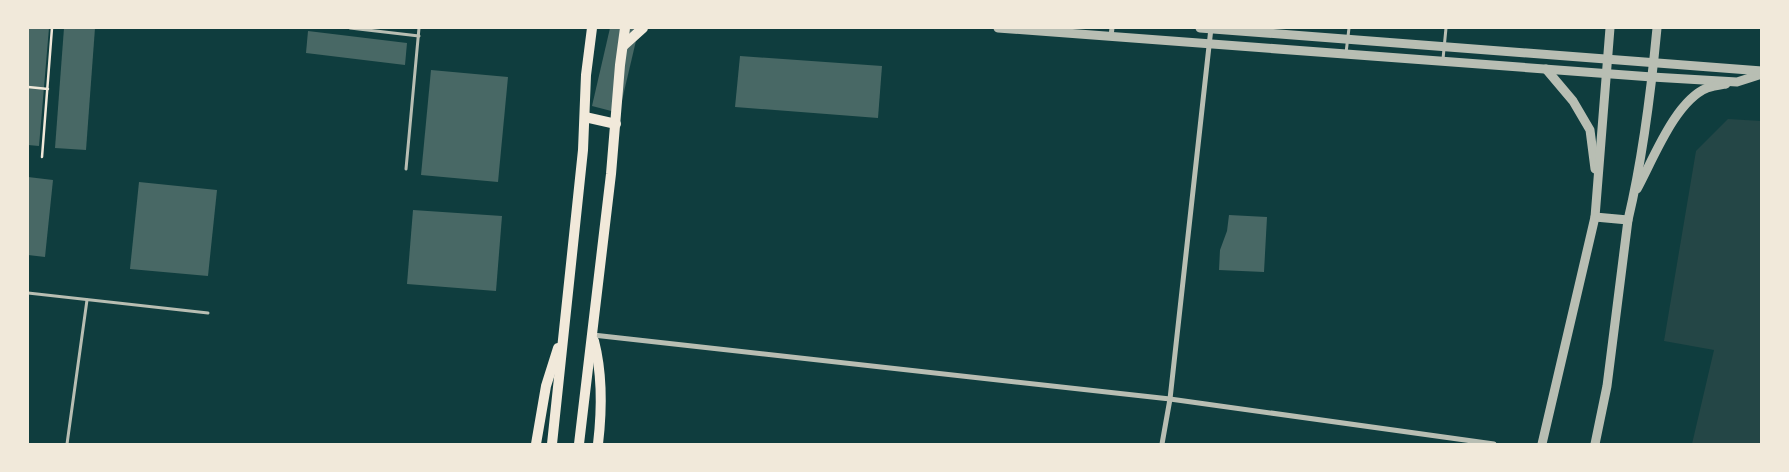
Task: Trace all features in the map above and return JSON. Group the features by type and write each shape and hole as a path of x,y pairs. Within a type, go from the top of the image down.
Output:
{"main road":[{"path":"585,28 590,44"},
{"path":"552,444 585,117 592,28"},
{"path":"579,444 593,335 625,28"},
{"path":"623,46 643,28"},
{"path":"585,117 616,124"},
{"path":"536,444 546,386 564,333"},
{"path":"593,335 600,376 598,444"}],"street":[{"path":"998,28 1111,32 1209,44 1652,78 1738,81"},
{"path":"1200,28 1762,72"},
{"path":"1162,444 1170,399 1210,28"},
{"path":"1542,444 1595,217 1610,28"},
{"path":"1595,444 1607,386 1628,220 1634,196 1652,78 1657,28"},
{"path":"1546,69 1574,101 1590,130 1598,189"},
{"path":"1634,196 1678,113 1707,88 1738,81 1762,72"},
{"path":"1595,217 1628,220"},
{"path":"593,335 1170,399 1494,444"}],"lane":[{"path":"350,28 419,36"},
{"path":"406,169 419,28"},
{"path":"1346,54 1349,28"},
{"path":"1443,62 1446,28"},
{"path":"28,293 208,314"},
{"path":"67,444 87,300"}],"path":[{"path":"42,158 52,28"},
{"path":"28,87 48,89"}],"shaded area":[{"path":"1728,119 1761,121 1761,444 1692,444 1714,350 1664,341 1696,151"}],"building":[{"path":"28,28 49,28 39,146 28,145"},
{"path":"64,28 95,28 86,150 55,148"},
{"path":"610,28 639,28 619,113 592,106"},
{"path":"308,31 407,43 405,65 306,53"},
{"path":"740,56 882,66 878,118 735,107"},
{"path":"431,70 508,77 498,182 421,175"},
{"path":"28,177 53,180 45,257 28,255"},
{"path":"139,182 217,190 208,276 130,269"},
{"path":"413,210 502,216 496,291 407,284"},
{"path":"1229,215 1267,217 1264,272 1219,270 1220,250 1227,231"}]}
